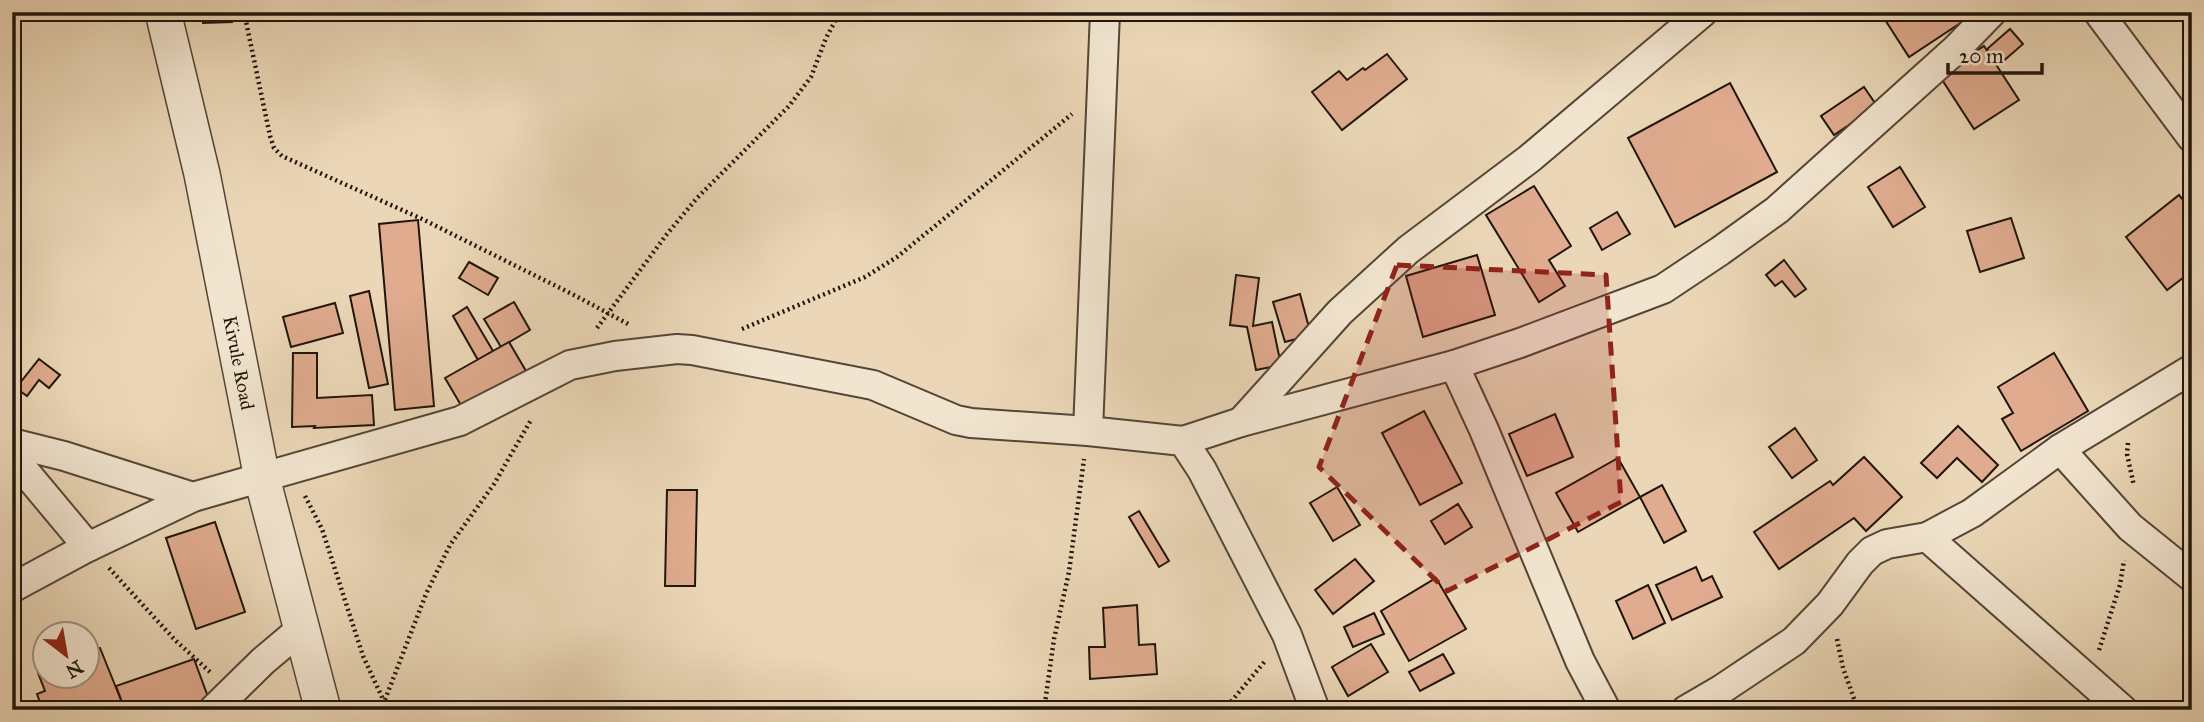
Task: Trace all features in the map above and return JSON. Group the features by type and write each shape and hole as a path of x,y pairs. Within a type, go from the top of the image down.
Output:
{"street":[{"name":"Kivule Road","path":"163,12 276,474 302,629 323,710"},
{"path":"1088,431 1105,12"},
{"path":"1241,422 1339,312 1408,250 1529,159 1703,12"},
{"path":"12,588 88,547 193,497 460,421 570,365 615,356 677,349 692,350 873,384 971,424 1088,431 1183,441 1241,422 1454,365 1663,289 1777,210 1964,41 1992,12"},
{"path":"2098,12 2192,138"},
{"path":"1454,365 1484,430 1580,661 1606,710"},
{"path":"1686,710 1723,689 1794,641 1830,604 1872,551 1887,544 1927,537 1972,513 2060,449 2192,369"},
{"path":"1183,441 1202,470 1287,635 1315,710"},
{"path":"12,443 64,456 193,497"},
{"path":"2060,449 2130,527 2192,577"},
{"path":"12,456 88,547"},
{"path":"1927,537 2123,710"},
{"path":"221,703 263,660 302,629"}],"path":[{"path":"244,12 270,136 274,148 282,156 422,219 632,326"},
{"path":"609,314 667,234 697,198 797,97 811,77 826,38 840,12"},
{"path":"741,329 865,277 897,257 1102,89"},
{"path":"2089,680 2120,585 2130,527 2134,481 2127,454 2128,441 2155,391"},
{"path":"381,710 426,594 450,545 494,484 532,418"},
{"path":"1044,710 1054,639 1069,572 1088,431"},
{"path":"276,474 319,523 360,646 388,710"},
{"path":"88,547 175,640 211,673 221,703"},
{"path":"1830,604 1843,668 1858,710"},
{"path":"1224,710 1287,635"}],"highlighted area":[{"path":"1397,265 1606,275 1621,502 1447,591 1319,467"}],"building":[{"path":"203,12 231,12 232,22 203,23"},
{"path":"1880,12 1977,12 1909,57"},
{"path":"2010,29 2023,44 2000,64 1987,49"},
{"path":"1984,46 2019,100 1974,129 1939,75"},
{"path":"1387,54 1407,79 1342,130 1312,92 1339,71 1347,80"},
{"path":"1730,83 1777,172 1675,227 1628,138"},
{"path":"1864,87 1877,106 1834,135 1821,116"},
{"path":"1900,167 1925,207 1893,227 1868,187"},
{"path":"1534,186 1571,246 1549,260 1565,286 1539,302 1486,215"},
{"path":"2179,195 2192,211 2192,271 2167,290 2126,237"},
{"path":"1617,212 1630,234 1602,250 1590,228"},
{"path":"2011,218 2024,258 1980,272 1967,231"},
{"path":"418,220 434,406 395,410 379,224"},
{"path":"1477,255 1495,315 1423,337 1406,276"},
{"path":"1784,260 1806,289 1795,297 1782,281 1775,286 1766,275"},
{"path":"469,262 498,278 488,295 459,278"},
{"path":"1236,275 1259,278 1253,326 1272,322 1281,365 1256,370 1247,327 1230,325"},
{"path":"369,291 388,384 369,388 350,296"},
{"path":"1300,294 1311,335 1285,342 1273,302"},
{"path":"514,302 530,330 501,347 484,319"},
{"path":"335,303 343,333 291,347 283,317"},
{"path":"467,307 493,351 478,360 453,316"},
{"path":"509,342 526,371 462,407 445,378"},
{"path":"293,353 317,353 317,398 372,395 374,425 292,427"},
{"path":"2054,353 2088,411 2021,451 2002,419 2013,413 1998,387"},
{"path":"39,359 60,375 49,388 39,380 27,396 16,388"},
{"path":"1424,411 1462,483 1420,505 1382,433"},
{"path":"1555,414 1573,457 1527,476 1509,434"},
{"path":"1958,426 1998,465 1982,482 1957,458 1937,478 1921,463"},
{"path":"1795,428 1817,460 1792,478 1769,447"},
{"path":"1864,457 1902,497 1866,531 1854,518 1779,569 1754,532 1830,481 1833,485"},
{"path":"1618,458 1640,497 1578,532 1556,493"},
{"path":"1662,485 1686,531 1664,543 1640,497"},
{"path":"1337,487 1360,525 1333,541 1310,503"},
{"path":"667,490 697,490 695,586 665,586"},
{"path":"1458,504 1472,527 1445,544 1431,521"},
{"path":"1139,511 1169,561 1159,567 1129,517"},
{"path":"215,522 245,612 196,629 166,538"},
{"path":"1355,559 1374,581 1333,614 1315,590"},
{"path":"1696,567 1702,581 1712,576 1722,597 1672,620 1656,585"},
{"path":"1436,578 1466,629 1409,661 1381,611"},
{"path":"1648,585 1665,623 1633,639 1616,601"},
{"path":"1137,605 1139,645 1155,644 1157,674 1090,679 1089,647 1105,647 1103,608"},
{"path":"1374,613 1384,634 1353,647 1344,627"},
{"path":"1371,644 1388,672 1348,696 1332,667"},
{"path":"102,653 125,710 43,710 37,694 45,691 102,690"},
{"path":"1443,654 1454,673 1420,691 1409,672"},
{"path":"194,659 211,705 199,710 125,710 116,686"}]}
